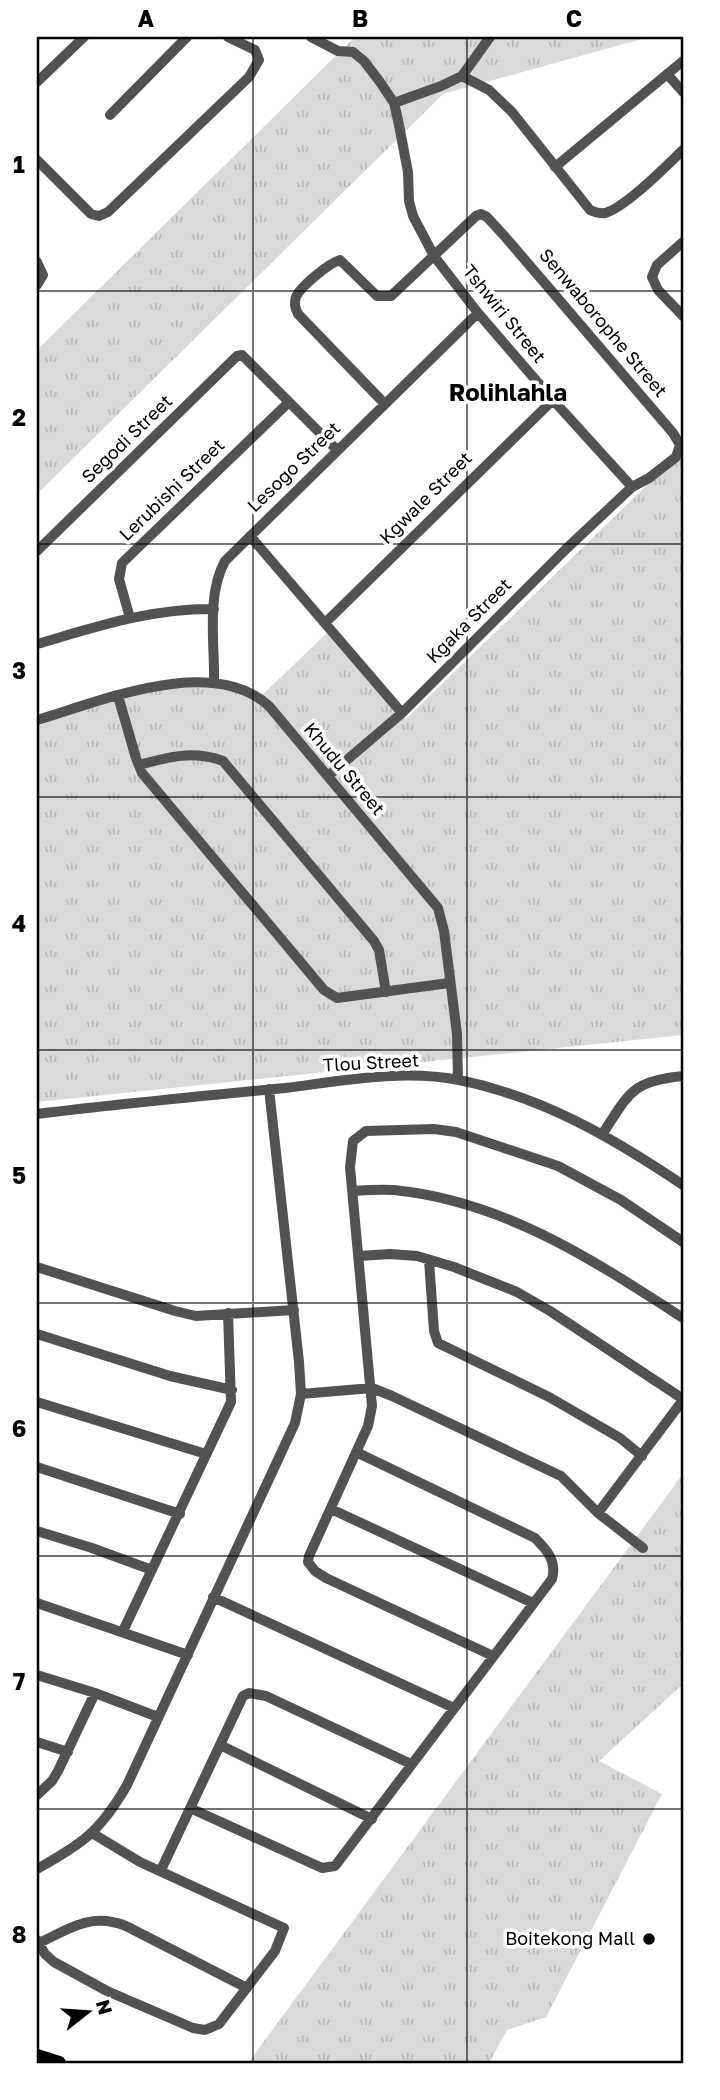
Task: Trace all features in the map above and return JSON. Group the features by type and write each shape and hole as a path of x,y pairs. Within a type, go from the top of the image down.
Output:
{"main road":[{"path":"37,2056 59,2063"}],"street":[{"path":"37,82 85,37"},
{"path":"110,115 187,37"},
{"path":"37,160 90,214 99,216 108,212 249,77 260,60 256,50 228,37"},
{"path":"311,37 338,51 353,52 364,61 394,103 462,76 490,37"},
{"path":"555,167 683,61"},
{"path":"667,74 683,92"},
{"path":"462,76 489,90 512,112 590,209 601,214 619,206 683,150"},
{"name":"Tshwiri Street","path":"394,103 408,172 409,201 417,226 434,256 478,313 632,487"},
{"name":"Senwaborophe Street","path":"434,256 481,214 508,239 680,442 680,451 676,457 632,487"},
{"path":"683,242 659,262 652,275 658,290 683,316"},
{"path":"384,403 302,318 295,306 299,293 331,263 340,261 377,296 386,297 394,294 434,256"},
{"path":"37,262 43,275 37,285"},
{"name":"Lesogo Street","path":"214,683 214,609 220,569 225,561 478,313"},
{"name":"Segodi Street","path":"37,551 235,357 242,355 254,364 288,403"},
{"name":"Kgwale Street","path":"326,622 553,400"},
{"path":"288,403 337,450"},
{"name":"Lerubishi Street","path":"131,618 119,579 122,563 288,403"},
{"name":"Kgaka Street","path":"328,776 402,713 632,487"},
{"path":"250,536 402,713"},
{"path":"37,644 131,618 176,609 214,609"},
{"name":"Khudu Street","path":"37,720 177,682 238,687 258,696 438,908 444,930 457,1034 457,1080"},
{"path":"118,696 139,765 169,807 324,990 337,998 449,983"},
{"path":"139,765 180,754 209,756 223,761 374,941 379,950 386,992"},
{"name":"Tlou Street","path":"37,1114 395,1076 457,1080 541,1105 603,1133 683,1185"},
{"path":"603,1133 625,1100 637,1088 648,1081 683,1076"},
{"path":"37,1869 79,1846 113,1810 284,1452 298,1415 301,1394 295,1310 269,1089"},
{"path":"493,1656 315,1571 308,1559 368,1426 372,1406 352,1191 350,1154 353,1141 362,1133 384,1129 449,1130 558,1166 621,1200 683,1242"},
{"path":"352,1191 391,1190 430,1195 515,1220 594,1261 683,1318"},
{"path":"359,1256 403,1255 429,1260 454,1267 531,1299 683,1400 598,1513"},
{"path":"429,1260 434,1331 438,1343 549,1397 620,1438 642,1455"},
{"path":"37,1267 196,1316 295,1310"},
{"path":"123,1631 228,1412 232,1390 228,1313"},
{"path":"37,1334 170,1376 232,1390"},
{"path":"301,1394 372,1388 391,1395 561,1476 598,1513 643,1548"},
{"path":"37,1402 206,1454"},
{"path":"190,1808 322,1868 339,1864 411,1763 552,1579 552,1559 535,1538 356,1452"},
{"path":"37,1467 180,1514"},
{"path":"331,1510 533,1603"},
{"path":"37,1531 152,1570"},
{"path":"214,1597 454,1708"},
{"path":"37,1603 188,1655"},
{"path":"37,1675 158,1717"},
{"path":"161,1870 243,1696 254,1692 411,1763"},
{"path":"37,1795 52,1781 95,1693"},
{"path":"37,1742 68,1752"},
{"path":"220,1745 372,1819"},
{"path":"92,1833 140,1862 284,1927 275,1951 247,1988 219,2024 211,2029 199,2030 85,1980 45,1954 37,1942 91,1920 107,1919 126,1926 247,1988"}],"green space":[{"path":"355,37 649,37 443,94 37,494 37,350"},
{"path":"683,450 683,1035 37,1102 37,723 163,685 213,681 258,699 327,633 406,719"},
{"path":"683,1474 683,1684 599,1761 662,1794 546,2017 507,2030 489,2063 248,2063"}],"place":[{"name":"Boitekong Mall","path":"649,1939"}],"district":[{"name":"Rolihlahla","path":"508,393"}]}
